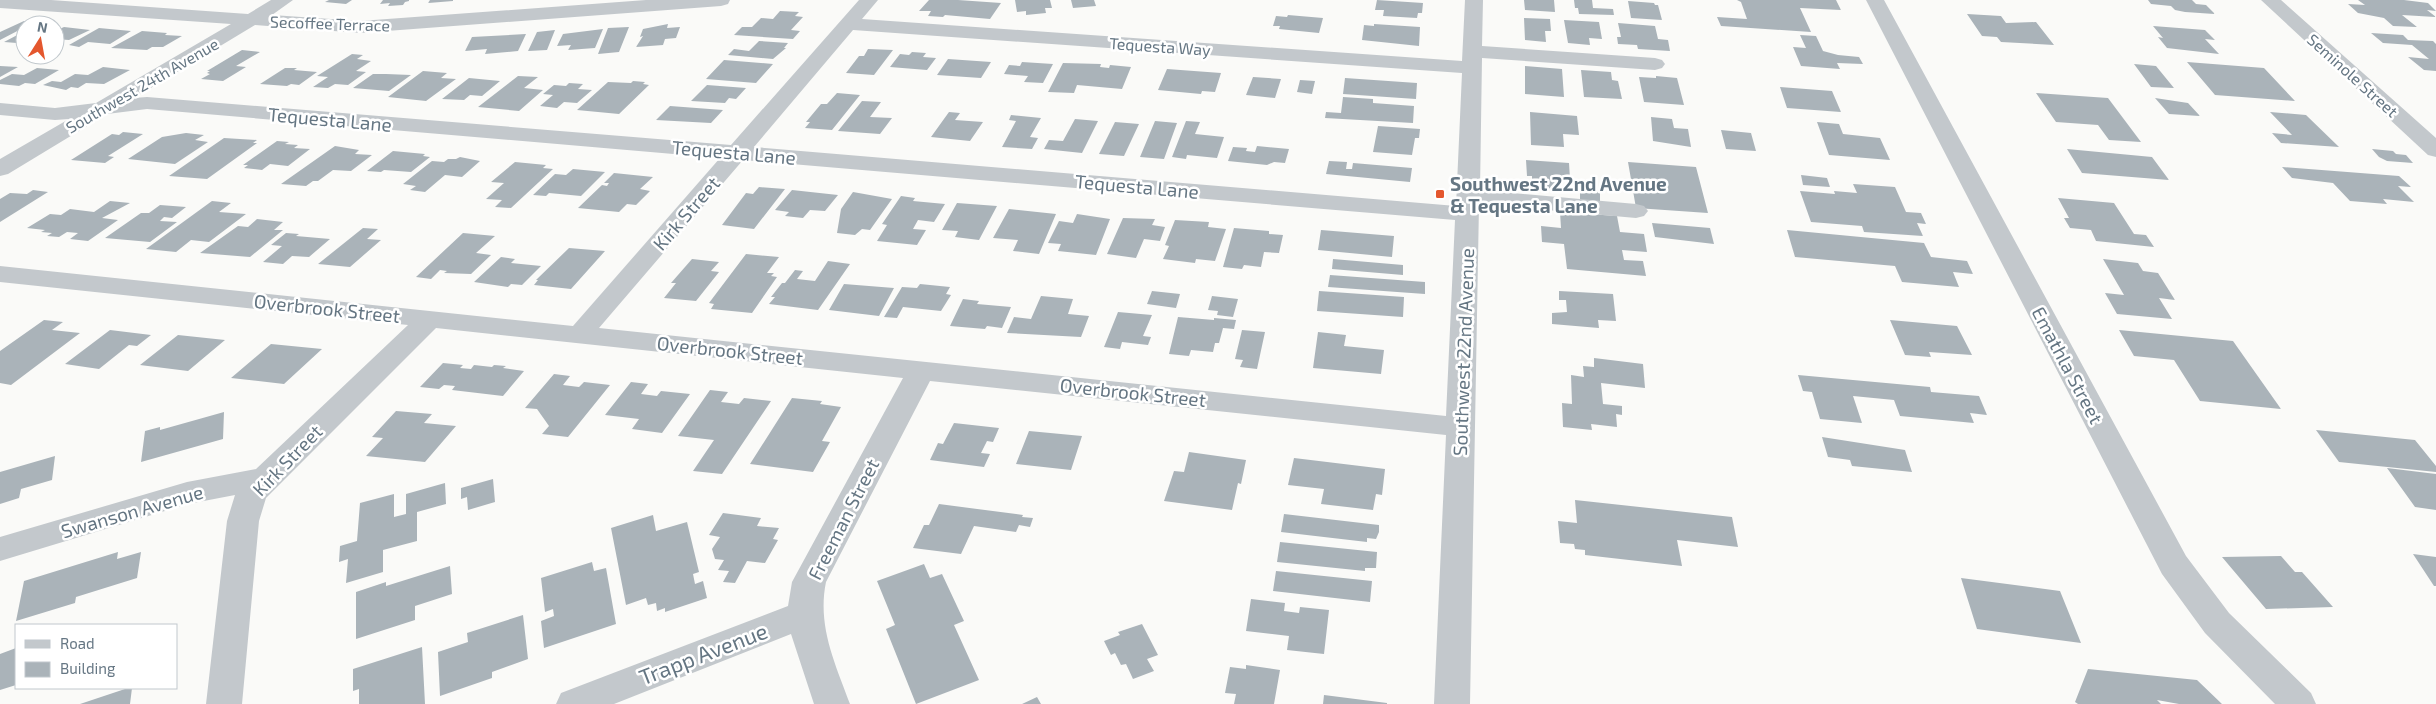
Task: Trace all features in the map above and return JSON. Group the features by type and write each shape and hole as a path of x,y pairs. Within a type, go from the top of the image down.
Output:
{"street":[{"name":"Southwest 24th Avenue","path":"0,169 284,0"},
{"name":"Secoffee Terrace","path":"0,2 344,27 721,0"},
{"name":"Kirk Street","path":"580,334 869,0"},
{"name":"Southwest 22nd Avenue","path":"1452,704 1459,427 1474,0"},
{"name":"Emathla Street","path":"1875,0 2174,565 2217,623 2298,704"},
{"name":"Seminole Street","path":"2270,0 2436,150"},
{"name":"Tequesta Way","path":"848,24 1472,59 1655,64"},
{"name":"Tequesta Lane","path":"0,109 55,114 147,103 737,152 1468,205 1636,211"},
{"name":"Overbrook Street","path":"0,274 1459,427"},
{"name":"Kirk Street","path":"224,704 243,521 251,494 265,478 430,319"},
{"name":"Freeman Street","path":"832,704 807,634 804,614 809,582 921,370"},
{"name":"Swanson Avenue","path":"0,549 187,493 265,478"},
{"name":"Trapp Avenue","path":"574,704 804,614"}],"building":[{"path":"329,0 352,0 346,4 325,2"},
{"path":"383,0 409,1 403,5 388,6 390,3 380,4"},
{"path":"430,0 453,0 453,1 428,3"},
{"path":"929,0 1001,3 990,19 945,15 943,17 928,16 931,11 919,11"},
{"path":"1015,0 1050,0 1052,8 1045,8 1046,13 1026,15 1026,11 1017,12"},
{"path":"1071,0 1094,0 1096,6 1073,8"},
{"path":"1377,0 1423,3 1422,13 1418,13 1417,18 1383,16 1384,10 1375,10"},
{"path":"1524,0 1554,0 1555,12 1525,10"},
{"path":"1574,0 1592,0 1593,8 1613,9 1614,15 1579,14 1578,8 1575,8"},
{"path":"1737,0 1836,0 1841,10 1800,8 1811,32 1721,26 1717,17 1747,19 1741,2"},
{"path":"2148,0 2192,0 2196,4 2206,5 2215,14 2175,10 2171,6 2151,4"},
{"path":"2358,0 2404,0 2428,3 2436,11 2427,10 2436,17 2402,15 2417,27 2393,26 2384,18 2358,13 2348,4 2365,5"},
{"path":"1628,1 1658,5 1662,20 1631,18"},
{"path":"780,11 799,12 795,16 803,17 791,30 800,31 793,39 734,35 742,27 752,27 761,18 773,19"},
{"path":"1967,14 2001,16 2006,23 2036,22 2054,45 2001,42 1997,37 1982,36"},
{"path":"1288,15 1323,18 1319,33 1279,29 1280,26 1273,26 1276,16 1287,17"},
{"path":"1524,18 1550,19 1551,31 1545,31 1546,42 1525,40"},
{"path":"1564,20 1599,22 1602,39 1589,38 1590,45 1568,43"},
{"path":"1618,23 1655,26 1658,39 1668,40 1670,51 1638,49 1637,45 1618,44 1617,37 1621,37"},
{"path":"668,24 667,28 680,27 676,38 665,39 663,45 636,47 643,36 640,37 643,29"},
{"path":"1374,24 1420,27 1419,46 1362,40 1364,25 1374,26"},
{"path":"15,25 15,32 0,40 0,32"},
{"path":"2153,26 2205,30 2215,40 2205,39 2219,54 2167,48 2158,37 2163,38"},
{"path":"65,27 90,30 69,40 65,40"},
{"path":"629,27 619,52 598,54 608,28"},
{"path":"99,28 131,31 110,44 88,42 79,47 69,45"},
{"path":"603,29 595,48 568,50 571,45 557,46 563,34"},
{"path":"555,30 547,50 528,51 537,32"},
{"path":"142,31 182,36 163,47 152,47 147,50 111,48"},
{"path":"2371,33 2403,35 2408,40 2433,41 2436,44 2436,71 2424,70 2408,57 2429,59 2412,45 2383,43"},
{"path":"526,34 518,51 485,54 487,49 465,51 472,37"},
{"path":"1800,35 1816,36 1823,51 1859,57 1863,64 1837,63 1840,69 1801,66 1793,47 1806,48"},
{"path":"15,36 15,43 4,42"},
{"path":"759,41 788,43 784,48 786,48 773,59 728,55 734,49 749,51"},
{"path":"868,49 893,50 874,75 846,73 859,56 864,56"},
{"path":"242,50 260,52 236,66 246,67 223,81 201,79 210,74 207,73 210,71 207,71"},
{"path":"912,52 926,53 923,57 936,58 927,70 890,67 900,54 909,55"},
{"path":"352,54 363,55 357,59 371,61 356,71 366,72 348,85 335,84 328,88 313,87 328,77 317,76"},
{"path":"948,59 991,62 981,78 937,75"},
{"path":"724,60 773,64 756,83 706,79"},
{"path":"1022,62 1053,64 1043,83 1024,82 1028,76 1004,74 1009,65 1020,66"},
{"path":"2187,62 2264,68 2295,101 2215,95"},
{"path":"1063,63 1101,64 1100,67 1109,68 1110,65 1131,67 1122,89 1077,85 1074,93 1048,92"},
{"path":"2134,64 2156,66 2174,88 2151,87"},
{"path":"0,66 18,67 0,77"},
{"path":"1525,66 1562,69 1564,97 1525,94"},
{"path":"103,67 130,70 104,84 86,83 78,88 71,87 66,90 43,85 52,81 61,82 75,74 88,75"},
{"path":"37,68 59,70 35,84 25,83 19,86 0,84 0,80 12,74 24,75"},
{"path":"285,68 317,72 299,85 260,84"},
{"path":"1167,69 1221,73 1215,92 1202,91 1201,94 1158,90"},
{"path":"1581,70 1611,72 1612,80 1618,81 1622,99 1584,97"},
{"path":"423,71 447,73 441,78 456,79 426,101 388,97"},
{"path":"373,74 411,75 389,91 353,88"},
{"path":"518,76 538,77 524,88 543,90 519,111 478,107"},
{"path":"1656,76 1677,78 1684,105 1644,102 1639,77 1656,78"},
{"path":"1253,77 1281,79 1275,98 1246,95"},
{"path":"469,78 500,81 482,96 470,95 464,100 442,99"},
{"path":"1345,78 1417,83 1416,99 1343,94"},
{"path":"1300,80 1315,81 1312,94 1297,92"},
{"path":"633,81 645,82 643,84 649,85 619,114 577,110 608,82 631,83"},
{"path":"569,83 583,84 578,89 592,90 577,103 564,102 557,108 540,106 553,95 543,94 554,85 566,86"},
{"path":"707,85 746,88 736,99 729,98 725,103 691,101"},
{"path":"1780,87 1832,91 1841,112 1787,108"},
{"path":"837,93 860,95 832,130 805,128 810,122 806,122 821,104 827,104"},
{"path":"2036,93 2108,98 2141,142 2109,140 2098,125 2056,122"},
{"path":"1343,97 1373,99 1373,103 1414,106 1413,123 1325,118 1326,112 1341,113"},
{"path":"2155,98 2188,103 2200,116 2169,114"},
{"path":"862,101 881,102 870,117 892,118 880,134 838,131"},
{"path":"670,106 723,110 711,123 656,120"},
{"path":"949,112 960,113 955,120 983,122 970,141 931,137"},
{"path":"1530,112 1577,116 1579,135 1563,134 1564,147 1531,145"},
{"path":"2270,112 2306,115 2339,147 2281,143 2272,133 2292,135"},
{"path":"1011,115 1041,118 1030,137 1038,138 1032,149 1002,147 1016,121 1009,120"},
{"path":"1651,117 1672,119 1674,128 1688,129 1691,147 1653,141"},
{"path":"1075,119 1098,121 1082,153 1044,149 1049,140 1063,141"},
{"path":"1155,121 1177,123 1164,159 1140,157"},
{"path":"1186,121 1200,122 1195,134 1224,137 1217,158 1187,155 1186,159 1172,157"},
{"path":"1115,122 1139,124 1124,156 1099,154"},
{"path":"1817,122 1839,124 1843,134 1880,138 1890,160 1829,155"},
{"path":"1378,126 1420,129 1419,138 1415,138 1412,155 1373,152"},
{"path":"1721,130 1751,133 1756,151 1726,149"},
{"path":"123,132 143,134 108,156 114,157 105,163 71,160 112,134 119,135"},
{"path":"186,133 204,135 195,140 208,142 175,164 128,159 162,137"},
{"path":"224,138 257,140 253,143 257,143 207,179 169,176"},
{"path":"277,141 298,145 294,148 310,149 288,166 270,164 262,170 244,168 248,165 243,165"},
{"path":"335,146 359,150 355,154 372,155 351,171 333,170 318,181 313,181 306,186 281,184"},
{"path":"1257,146 1289,149 1285,163 1274,162 1267,165 1228,161 1233,147 1247,148 1246,151 1255,152"},
{"path":"2067,149 2152,157 2169,180 2082,173"},
{"path":"2372,149 2393,151 2396,154 2406,155 2413,163 2387,161 2379,157"},
{"path":"393,151 425,154 423,156 430,157 411,172 367,171"},
{"path":"460,157 480,161 462,177 445,175 425,192 410,190 416,186 403,184 432,161 444,162 448,159"},
{"path":"1526,160 1569,163 1570,179 1556,178 1557,189 1532,187 1532,176 1527,176"},
{"path":"1329,161 1347,162 1346,169 1352,169 1353,163 1412,168 1410,182 1326,174"},
{"path":"515,162 546,165 543,168 553,169 511,208 495,207 502,200 486,199 504,183 491,182"},
{"path":"1628,162 1696,167 1708,213 1636,208"},
{"path":"2282,167 2399,176 2411,187 2398,186 2414,202 2383,199 2387,204 2350,201 2333,183 2292,178"},
{"path":"573,169 605,172 581,196 549,193 546,196 533,195 555,174 566,175"},
{"path":"614,173 653,177 640,189 650,191 636,205 627,204 619,212 578,208 602,185 607,186 609,183 604,183"},
{"path":"1801,175 1827,178 1830,187 1803,185"},
{"path":"1853,184 1895,187 1906,212 1921,213 1926,224 1917,223 1923,236 1864,232 1862,226 1811,222 1800,191 1835,194 1834,191 1857,193"},
{"path":"759,187 785,189 754,229 722,225 746,193 753,194"},
{"path":"33,190 48,192 0,222 0,199 10,193 27,194"},
{"path":"792,190 838,195 825,211 810,210 803,218 785,216 789,212 775,210"},
{"path":"1580,190 1600,192 1600,203 1580,201"},
{"path":"853,192 892,199 870,230 862,229 855,235 837,233 841,209"},
{"path":"901,196 915,198 913,201 945,204 934,222 918,220 913,229 926,230 917,245 877,241 887,225 882,224"},
{"path":"2058,198 2114,203 2134,234 2146,235 2154,247 2096,241 2091,230 2070,228 2064,218 2069,218"},
{"path":"110,201 130,203 102,218 118,220 88,241 70,239 78,233 67,232 59,237 47,236 52,233 41,232 45,230 27,228 50,214 61,215 70,209 94,212"},
{"path":"212,201 231,203 219,212 246,214 209,242 191,240 176,252 146,249"},
{"path":"957,203 997,206 979,240 955,237 958,231 942,230"},
{"path":"160,205 186,207 172,218 164,217 160,221 177,222 150,242 105,238 141,213 149,213"},
{"path":"1009,209 1056,214 1039,254 1013,251 1018,240 993,238"},
{"path":"1560,212 1617,216 1620,232 1644,234 1647,252 1622,250 1624,260 1643,261 1646,276 1567,269 1564,244 1542,242 1541,226 1561,228"},
{"path":"1077,214 1110,219 1096,255 1058,251 1061,244 1048,243 1059,221 1073,223"},
{"path":"1123,218 1155,219 1152,225 1165,227 1160,241 1144,239 1136,258 1107,254"},
{"path":"257,219 283,222 274,230 283,230 250,257 200,253 238,226 248,227"},
{"path":"1175,220 1209,222 1208,227 1226,229 1215,261 1196,259 1195,263 1163,259 1169,246 1165,245"},
{"path":"1652,223 1710,228 1714,244 1655,237"},
{"path":"363,228 378,229 367,239 381,240 350,267 318,264"},
{"path":"1234,228 1269,231 1269,234 1283,235 1279,253 1264,252 1261,267 1244,265 1242,269 1223,267"},
{"path":"1321,230 1394,236 1392,257 1318,250"},
{"path":"1787,230 1924,243 1931,257 1967,261 1973,274 1953,272 1959,287 1902,282 1895,266 1795,257"},
{"path":"286,233 299,234 296,236 330,239 309,257 292,256 283,264 263,262 282,246 271,245"},
{"path":"463,233 495,236 476,253 491,255 471,274 444,273 447,271 440,270 431,279 416,277"},
{"path":"569,248 605,251 571,289 534,285 538,280 536,280"},
{"path":"746,254 779,257 767,273 774,273 771,276 777,277 752,313 711,309 714,304 709,303"},
{"path":"501,257 515,259 511,263 541,266 522,285 511,284 508,287 474,282"},
{"path":"692,259 719,262 711,271 719,272 696,301 664,298 676,283 671,283"},
{"path":"1333,259 1403,265 1403,275 1332,269"},
{"path":"2103,259 2138,263 2143,271 2158,273 2175,300 2159,298 2172,319 2117,314 2105,293 2124,295"},
{"path":"828,261 850,264 818,310 769,304 775,297 771,297 795,270 803,271 797,279 815,281"},
{"path":"1330,275 1425,282 1425,294 1328,287"},
{"path":"844,284 894,288 879,316 829,310"},
{"path":"920,284 950,287 946,294 951,295 941,311 903,307 897,318 884,317 902,287 917,288"},
{"path":"1152,291 1180,294 1176,308 1147,304"},
{"path":"1319,291 1404,297 1403,317 1317,311"},
{"path":"1559,291 1613,294 1616,321 1598,320 1599,328 1552,324 1552,313 1567,312 1566,300 1559,300"},
{"path":"1041,296 1073,299 1068,314 1089,316 1081,337 1007,333 1014,317 1031,319"},
{"path":"1212,296 1238,299 1233,317 1217,315 1218,311 1208,310"},
{"path":"963,299 979,301 977,304 1011,307 1002,328 987,326 985,329 950,326"},
{"path":"1118,312 1152,315 1143,336 1151,337 1148,345 1122,342 1120,349 1104,347"},
{"path":"1178,317 1236,320 1234,329 1223,328 1219,343 1215,343 1213,352 1191,350 1189,356 1169,354"},
{"path":"44,320 63,322 52,330 80,333 11,385 0,383 0,351"},
{"path":"1890,320 1957,326 1972,355 1929,352 1931,357 1905,355"},
{"path":"110,330 151,335 137,346 129,345 99,369 65,364"},
{"path":"1242,330 1265,332 1257,369 1240,367 1243,360 1235,359"},
{"path":"2119,330 2233,341 2281,409 2200,401 2174,360 2134,356"},
{"path":"1318,332 1346,335 1344,346 1384,350 1381,374 1313,368"},
{"path":"178,335 225,340 188,371 140,365"},
{"path":"271,344 322,349 284,384 231,378"},
{"path":"1594,358 1643,364 1645,388 1601,383 1603,404 1622,406 1622,415 1616,414 1617,427 1591,424 1592,430 1563,427 1562,403 1572,404 1571,375 1584,377 1583,366 1594,367"},
{"path":"443,363 463,365 460,368 471,369 474,365 492,367 494,365 524,371 503,396 452,390 455,386 444,385 439,389 420,387"},
{"path":"554,374 570,376 563,385 579,387 584,382 610,385 568,437 542,434 549,426 537,409 525,408"},
{"path":"1798,375 1930,387 1931,392 1979,396 1987,415 1970,413 1974,423 1900,416 1894,400 1853,396 1862,423 1820,419 1812,392 1803,391"},
{"path":"631,382 648,384 641,394 657,396 661,391 690,394 662,433 632,429 639,419 605,415"},
{"path":"710,390 728,392 721,402 739,404 744,398 771,401 722,474 693,471 714,440 678,436"},
{"path":"792,398 822,401 820,404 841,407 822,441 830,442 813,472 750,464"},
{"path":"396,411 432,414 424,423 456,426 425,462 366,456 383,438 372,437"},
{"path":"224,412 223,439 141,462 145,431 160,427 160,430"},
{"path":"954,423 999,428 993,442 987,441 981,453 990,454 984,467 930,460 938,443 943,444"},
{"path":"2316,430 2415,440 2436,466 2436,472 2339,462"},
{"path":"1029,431 1082,436 1071,470 1016,464"},
{"path":"1822,437 1905,450 1912,472 1852,466 1850,460 1828,457"},
{"path":"1189,452 1246,460 1241,484 1238,483 1232,510 1164,501 1174,471 1184,472"},
{"path":"55,456 52,480 21,489 19,498 0,504 0,472"},
{"path":"1294,458 1385,469 1382,495 1376,494 1373,510 1321,504 1324,489 1288,485"},
{"path":"2387,468 2436,474 2436,510 2415,507"},
{"path":"493,479 495,502 468,510 467,497 461,499 461,488"},
{"path":"445,483 446,504 417,512 417,541 383,550 383,572 346,583 348,559 339,562 340,546 357,541 360,503 394,494 394,517 406,514 406,494"},
{"path":"1575,500 1732,517 1738,547 1677,540 1682,566 1585,555 1585,550 1575,549 1574,544 1560,543 1558,521 1577,523"},
{"path":"939,504 1033,518 1030,527 1019,525 1016,532 974,526 961,554 913,548 924,525 929,525"},
{"path":"723,513 761,518 757,526 779,528 773,539 778,540 765,563 747,561 735,583 723,582 729,571 718,570 724,560 715,559 712,549 720,537 709,535"},
{"path":"1284,514 1379,525 1379,532 1376,539 1367,538 1367,542 1281,532"},
{"path":"653,515 656,531 687,522 699,572 693,574 695,584 703,581 707,598 665,612 665,608 657,611 656,603 648,605 646,598 626,605 611,528"},
{"path":"1280,542 1377,552 1376,568 1365,568 1365,571 1277,562"},
{"path":"118,552 117,559 141,552 137,578 76,597 75,603 16,621 24,581"},
{"path":"2413,554 2436,557 2436,586 2434,586"},
{"path":"2281,556 2295,572 2302,572 2333,607 2266,609 2222,557"},
{"path":"592,562 594,571 606,568 616,624 544,648 541,621 554,616 553,609 545,612 541,578"},
{"path":"924,564 930,578 942,574 964,621 954,625 979,680 916,704 886,629 895,625 877,581"},
{"path":"450,566 452,594 415,606 415,620 356,639 356,592 386,582 386,586"},
{"path":"1276,571 1372,581 1370,602 1273,591"},
{"path":"1961,578 2060,591 2081,643 1977,629"},
{"path":"1251,599 1285,603 1284,611 1299,613 1300,607 1329,610 1324,654 1287,650 1289,636 1246,631"},
{"path":"523,615 528,659 492,672 492,678 440,696 438,652 468,642 467,633"},
{"path":"1142,624 1158,655 1147,659 1154,671 1133,679 1126,664 1121,665 1115,653 1111,655 1104,641 1120,635 1118,632"},
{"path":"422,647 425,704 359,704 359,689 353,691 353,669"},
{"path":"15,648 15,685 0,690 0,654"},
{"path":"1246,665 1280,670 1274,704 1234,704 1236,694 1225,693 1230,667 1246,669"},
{"path":"2088,669 2197,680 2222,704 2179,704 2157,700 2161,704 2078,704 2075,702"},
{"path":"125,689 132,689 130,704 80,704"},
{"path":"1324,695 1387,703 1387,704 1323,704"},
{"path":"1037,697 1041,704 1022,704"}],"place":[{"name":"Southwest 22nd Avenue & Tequesta Lane","path":"1440,194"}]}
